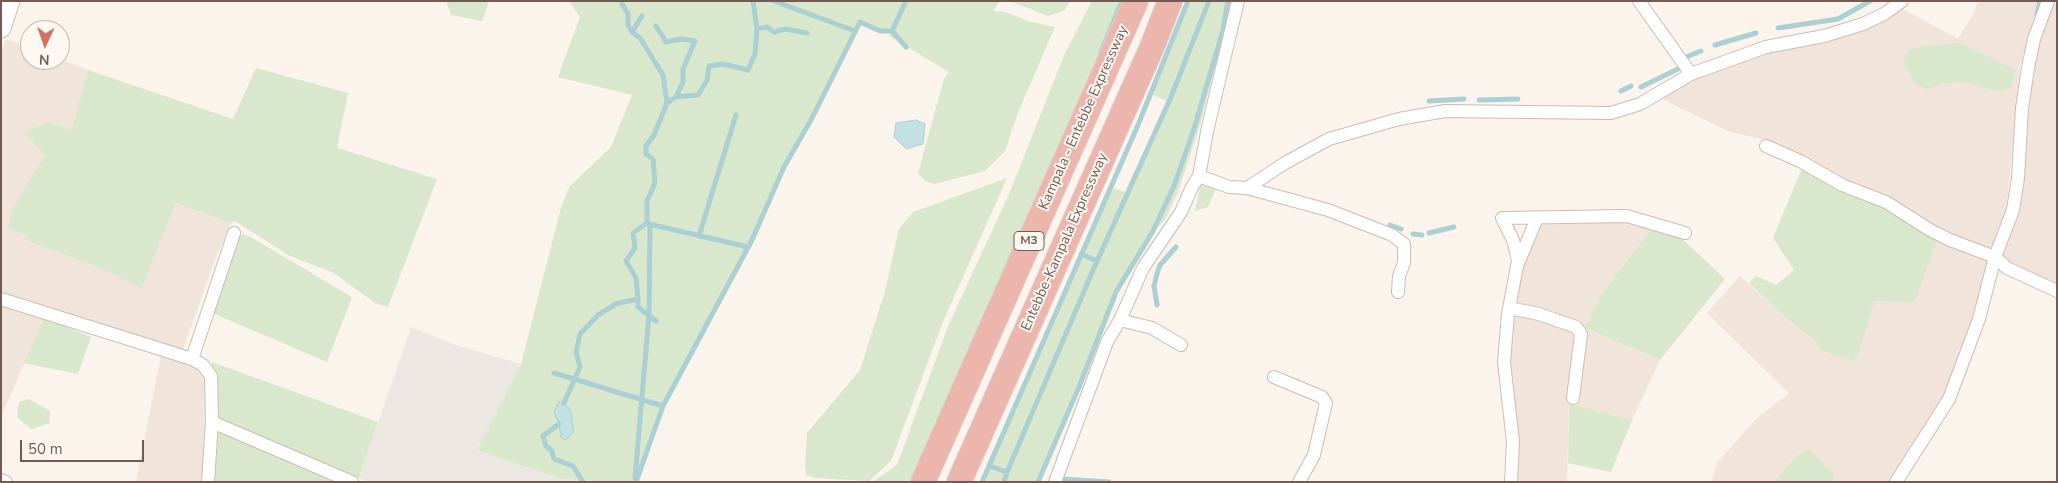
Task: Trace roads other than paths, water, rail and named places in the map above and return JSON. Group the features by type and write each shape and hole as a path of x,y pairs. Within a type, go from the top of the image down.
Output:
{"highway":[{"name":"Kampala - Entebbe Expressway","path":"923,482 1136,1"},
{"name":"Entebbe-Kampala Expressway","path":"959,482 1152,47 1170,1"}],"street":[{"path":"1055,482 1094,372 1107,342 1120,320 1142,268 1181,212 1199,176 1208,127 1238,1"},
{"path":"1639,1 1691,74"},
{"path":"1247,188 1285,163 1329,139 1382,123 1445,111 1610,113 1640,104 1691,74 1766,47 1824,36 1863,24 1884,14 1902,1"},
{"path":"1896,482 1949,399 1979,319 1995,257 2013,210 2018,178 2022,108 2028,68 2034,39 2048,1"},
{"path":"1,28 9,2"},
{"path":"1766,146 1800,161 1842,185 1886,202 1930,230 1950,240 1995,257 2007,268 2057,291"},
{"path":"1199,176 1229,187 1247,188 1328,210 1392,235 1404,244 1404,263 1399,276 1398,292"},
{"path":"1518,261 1513,240 1502,218 1627,216 1685,233"},
{"path":"1511,482 1513,442 1504,362 1509,308 1518,261 1537,218"},
{"path":"192,359 234,233"},
{"path":"1,299 192,359 203,365 212,376 212,422 208,482"},
{"path":"1509,308 1540,314 1576,327 1581,334 1573,398"},
{"path":"1120,320 1152,328 1181,345"},
{"path":"1274,377 1322,397 1326,403 1314,455 1299,482"},
{"path":"212,422 352,482"},
{"path":"1,480 6,482"}],"water":[{"path":"916,120 925,124 923,144 906,149 894,137 896,123"},
{"path":"559,402 569,408 572,415 574,431 566,440 561,438 559,424 554,413"}],"waterway":[{"path":"564,403 580,367 576,352 580,334 598,315 616,304 638,299 636,278 626,261 635,248 633,233 647,223 647,201 655,183 653,159 646,154 646,146 654,135 667,103 676,97 698,95 707,80 709,66 723,64 748,70 755,54 757,29 753,1"},
{"path":"774,1 855,31"},
{"path":"636,482 663,406 752,240 784,167 811,120 860,22 880,31 892,31 906,1"},
{"path":"1101,52 1122,1"},
{"path":"982,482 1138,125 1188,1"},
{"path":"1004,482 1094,268 1171,97 1209,1"},
{"path":"1038,482 1079,387 1116,292 1153,231 1174,186 1194,129 1223,30 1228,1"},
{"path":"1778,28 1838,19 1870,1"},
{"path":"2037,15 2040,1"},
{"path":"622,4 628,14 628,25 632,32"},
{"path":"642,16 632,32 640,38 663,75 667,103"},
{"path":"656,26 666,42 681,39 695,41 683,69 683,82 676,97"},
{"path":"757,29 767,27 774,32 785,29 807,33"},
{"path":"892,31 906,47"},
{"path":"1715,45 1756,33"},
{"path":"1686,57 1701,51"},
{"path":"1641,87 1680,68"},
{"path":"1621,91 1631,86"},
{"path":"1429,101 1464,99"},
{"path":"1479,100 1518,99"},
{"path":"699,236 736,115"},
{"path":"649,224 748,247"},
{"path":"635,478 649,315 650,224"},
{"path":"1390,225 1401,229"},
{"path":"1429,233 1454,227"},
{"path":"1413,234 1422,235"},
{"path":"1157,305 1154,286 1157,274 1160,265 1176,247"},
{"path":"1081,254 1097,261"},
{"path":"638,299 638,307 656,321"},
{"path":"554,373 663,406"},
{"path":"559,424 543,436 546,446 552,451 554,459 573,466 583,482"},
{"path":"990,466 1007,472"},
{"path":"1063,479 1109,482"}]}
